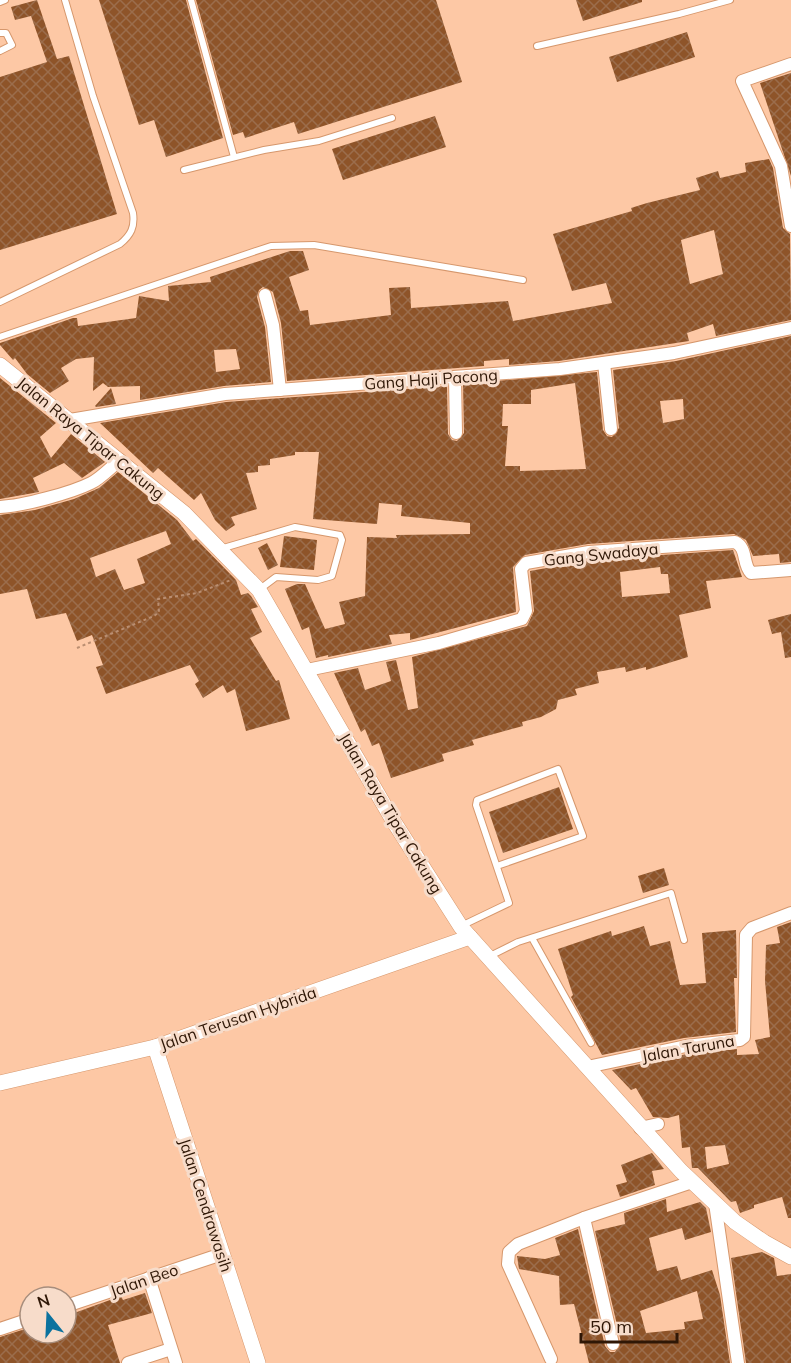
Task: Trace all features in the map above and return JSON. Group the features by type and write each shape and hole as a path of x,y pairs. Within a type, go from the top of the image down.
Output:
{"street":[{"path":"791,64 742,81 788,185 791,226"},
{"path":"265,295 273,325 280,390"},
{"name":"Gang Haji Pacong","path":"70,420 225,394 455,378 604,363 674,353 791,328"},
{"path":"604,363 611,429"},
{"name":"Jalan Raya Tipar Cakung","path":"0,365 184,513 244,573 259,590 394,822 466,932 640,1128 692,1182 735,1222 791,1257"},
{"path":"455,378 456,433"},
{"path":"0,507 14,506 80,488 93,482 120,460"},
{"name":"Gang Swadaya","path":"307,670 439,643 522,619 526,611 521,569 526,563 589,552 735,542 742,547 747,568 751,573 791,570"},
{"name":"Jalan Taruna","path":"586,1067 686,1046 740,1040 744,1037 746,935 752,928 791,913"},
{"name":"Jalan Terusan Hybrida","path":"0,1083 155,1047 466,932"},
{"name":"Jalan Cendrawasih","path":"155,1047 258,1363"},
{"path":"640,1128 658,1124"},
{"path":"550,1359 508,1264 509,1252 518,1244 584,1218 692,1182"},
{"path":"715,1203 738,1363"},
{"path":"584,1218 613,1344"},
{"name":"Jalan Beo","path":"78,1302 222,1254"},
{"path":"149,1278 176,1363"},
{"path":"0,1329 18,1322"},
{"path":"128,1363 171,1349"}],"lane":[{"path":"0,2 6,0"},
{"path":"0,302 120,244 129,237 135,225 65,0"},
{"path":"191,0 234,157"},
{"path":"537,46 730,0"},
{"path":"0,33 6,33 12,45 0,51"},
{"path":"184,170 234,157 319,141 392,118"},
{"path":"0,337 271,246 314,245 523,280"},
{"path":"220,549 295,527 340,535 342,540 332,576 318,580 276,577 259,590"},
{"path":"466,932 509,903 476,805 477,800 558,769 583,836 497,866"},
{"path":"488,957 532,938 671,893 684,940"},
{"path":"532,938 591,1043"}],"path":[{"path":"77,648 154,616 159,612 158,599 197,593 244,573"}],"building":[{"path":"37,0 57,59 69,56 117,214 0,250 0,77 47,62 31,16 15,20 11,7"},
{"path":"99,0 186,0 223,138 166,157 154,120 139,125"},
{"path":"196,0 436,0 462,82 298,134 294,122 245,138 243,132 233,135"},
{"path":"576,0 642,0 642,2 583,21"},
{"path":"687,32 695,57 617,82 609,57"},
{"path":"791,73 791,176 760,83"},
{"path":"435,116 446,147 343,180 332,149"},
{"path":"769,159 773,168 783,228 790,234 791,320 716,336 713,324 687,333 689,341 559,361 509,365 509,359 484,361 484,366 287,381 281,323 273,292 263,287 259,290 257,297 265,327 271,382 224,386 140,400 140,386 108,387 103,383 93,391 94,357 76,359 61,368 69,381 50,393 27,374 15,358 13,360 0,345 0,343 73,318 77,318 78,326 136,318 139,296 169,301 168,286 211,282 210,277 290,251 303,251 309,270 289,277 300,311 308,310 310,325 391,315 389,288 410,287 411,308 508,301 513,321 612,303 606,283 572,291 553,234 632,211 631,208 647,203 700,190 696,178 718,171 720,178 746,172 745,163","holes":["714,230 723,274 690,284 681,240","236,349 240,369 216,372 214,350"]},
{"path":"791,336 791,562 780,563 779,554 753,556 746,540 734,534 588,544 525,555 513,567 516,612 410,640 410,633 389,635 392,644 328,657 328,655 316,658 309,627 302,630 285,589 297,584 305,584 325,629 345,624 339,602 365,596 367,537 397,538 396,535 470,534 470,523 401,516 402,505 379,503 377,524 313,519 319,452 295,452 295,455 270,459 270,465 258,466 258,472 246,473 257,509 231,517 235,525 226,531 215,520 201,493 194,500 158,468 153,473 100,423 226,402 447,386 448,434 452,440 457,441 464,433 463,384 597,372 603,430 607,436 612,437 619,428 613,370 676,361","holes":["575,383 586,469 520,471 520,466 505,466 508,426 502,426 503,404 531,404 531,390","683,399 684,419 663,423 660,401"]},
{"path":"0,378 56,423 40,437 51,458 71,434 105,462 82,478 64,463 33,478 39,492 0,499"},
{"path":"111,388 116,404 96,407 95,406"},
{"path":"118,472 177,520 193,541 196,539 236,580 241,595 248,593 251,596 258,607 251,609 262,632 250,638 276,681 279,680 290,719 246,731 235,689 227,693 223,685 203,698 195,684 199,681 190,665 106,694 96,667 103,665 92,635 77,641 66,613 36,619 27,589 0,594 0,515 35,510 74,499 99,488","holes":["166,531 171,544 137,559 145,583 124,590 115,569 96,577 90,558"]},
{"path":"284,536 317,540 314,570 280,567"},
{"path":"267,543 278,565 268,570 258,548"},
{"path":"733,550 742,577 706,581 711,608 679,615 688,657 646,670 646,667 626,672 625,667 597,672 599,683 575,689 577,695 558,700 556,709 541,717 522,722 523,726 472,740 474,745 442,754 444,761 391,778 379,743 372,746 365,729 361,732 334,673 358,668 365,690 391,681 386,662 396,660 408,710 418,708 412,657 527,626 534,611 530,571 590,560","holes":["660,567 661,574 668,574 670,593 622,597 620,572"]},
{"path":"791,614 791,657 785,658 781,632 772,634 768,620"},
{"path":"559,787 573,829 503,853 489,812"},
{"path":"664,868 669,885 643,893 638,876"},
{"path":"791,922 791,1218 788,1218 782,1197 754,1205 754,1208 740,1213 736,1201 731,1202 698,1168 692,1168 690,1147 682,1148 679,1115 668,1118 653,1117 636,1088 631,1090 612,1070 687,1054 737,1049 737,1055 759,1054 755,1040 770,1037 765,981 766,945 780,943 777,927","holes":["725,1145 729,1164 707,1169 705,1147"]},
{"path":"644,926 650,946 670,941 680,985 706,983 702,933 736,930 737,978 734,978 736,1032 684,1038 602,1055 571,997 573,995 558,949 611,931 612,936"},
{"path":"652,1153 664,1169 652,1171 655,1185 620,1197 616,1185 627,1182 621,1165"},
{"path":"666,1199 667,1212 700,1202 706,1208 711,1232 685,1240 682,1228 649,1238 657,1271 677,1266 681,1280 712,1270 720,1295 730,1363 589,1363 574,1304 560,1305 559,1276 519,1269 517,1256 545,1259 560,1255 555,1238 578,1229 605,1346 610,1352 615,1352 621,1342 595,1231 625,1224 624,1213","holes":["697,1291 703,1319 684,1322 685,1329 646,1333 640,1311"]},
{"path":"762,1252 774,1258 777,1276 791,1274 791,1363 746,1363 731,1258"},
{"path":"145,1293 152,1313 108,1325 120,1363 0,1363 0,1337 18,1331 18,1345 78,1345 78,1312 121,1296 123,1300"}]}
